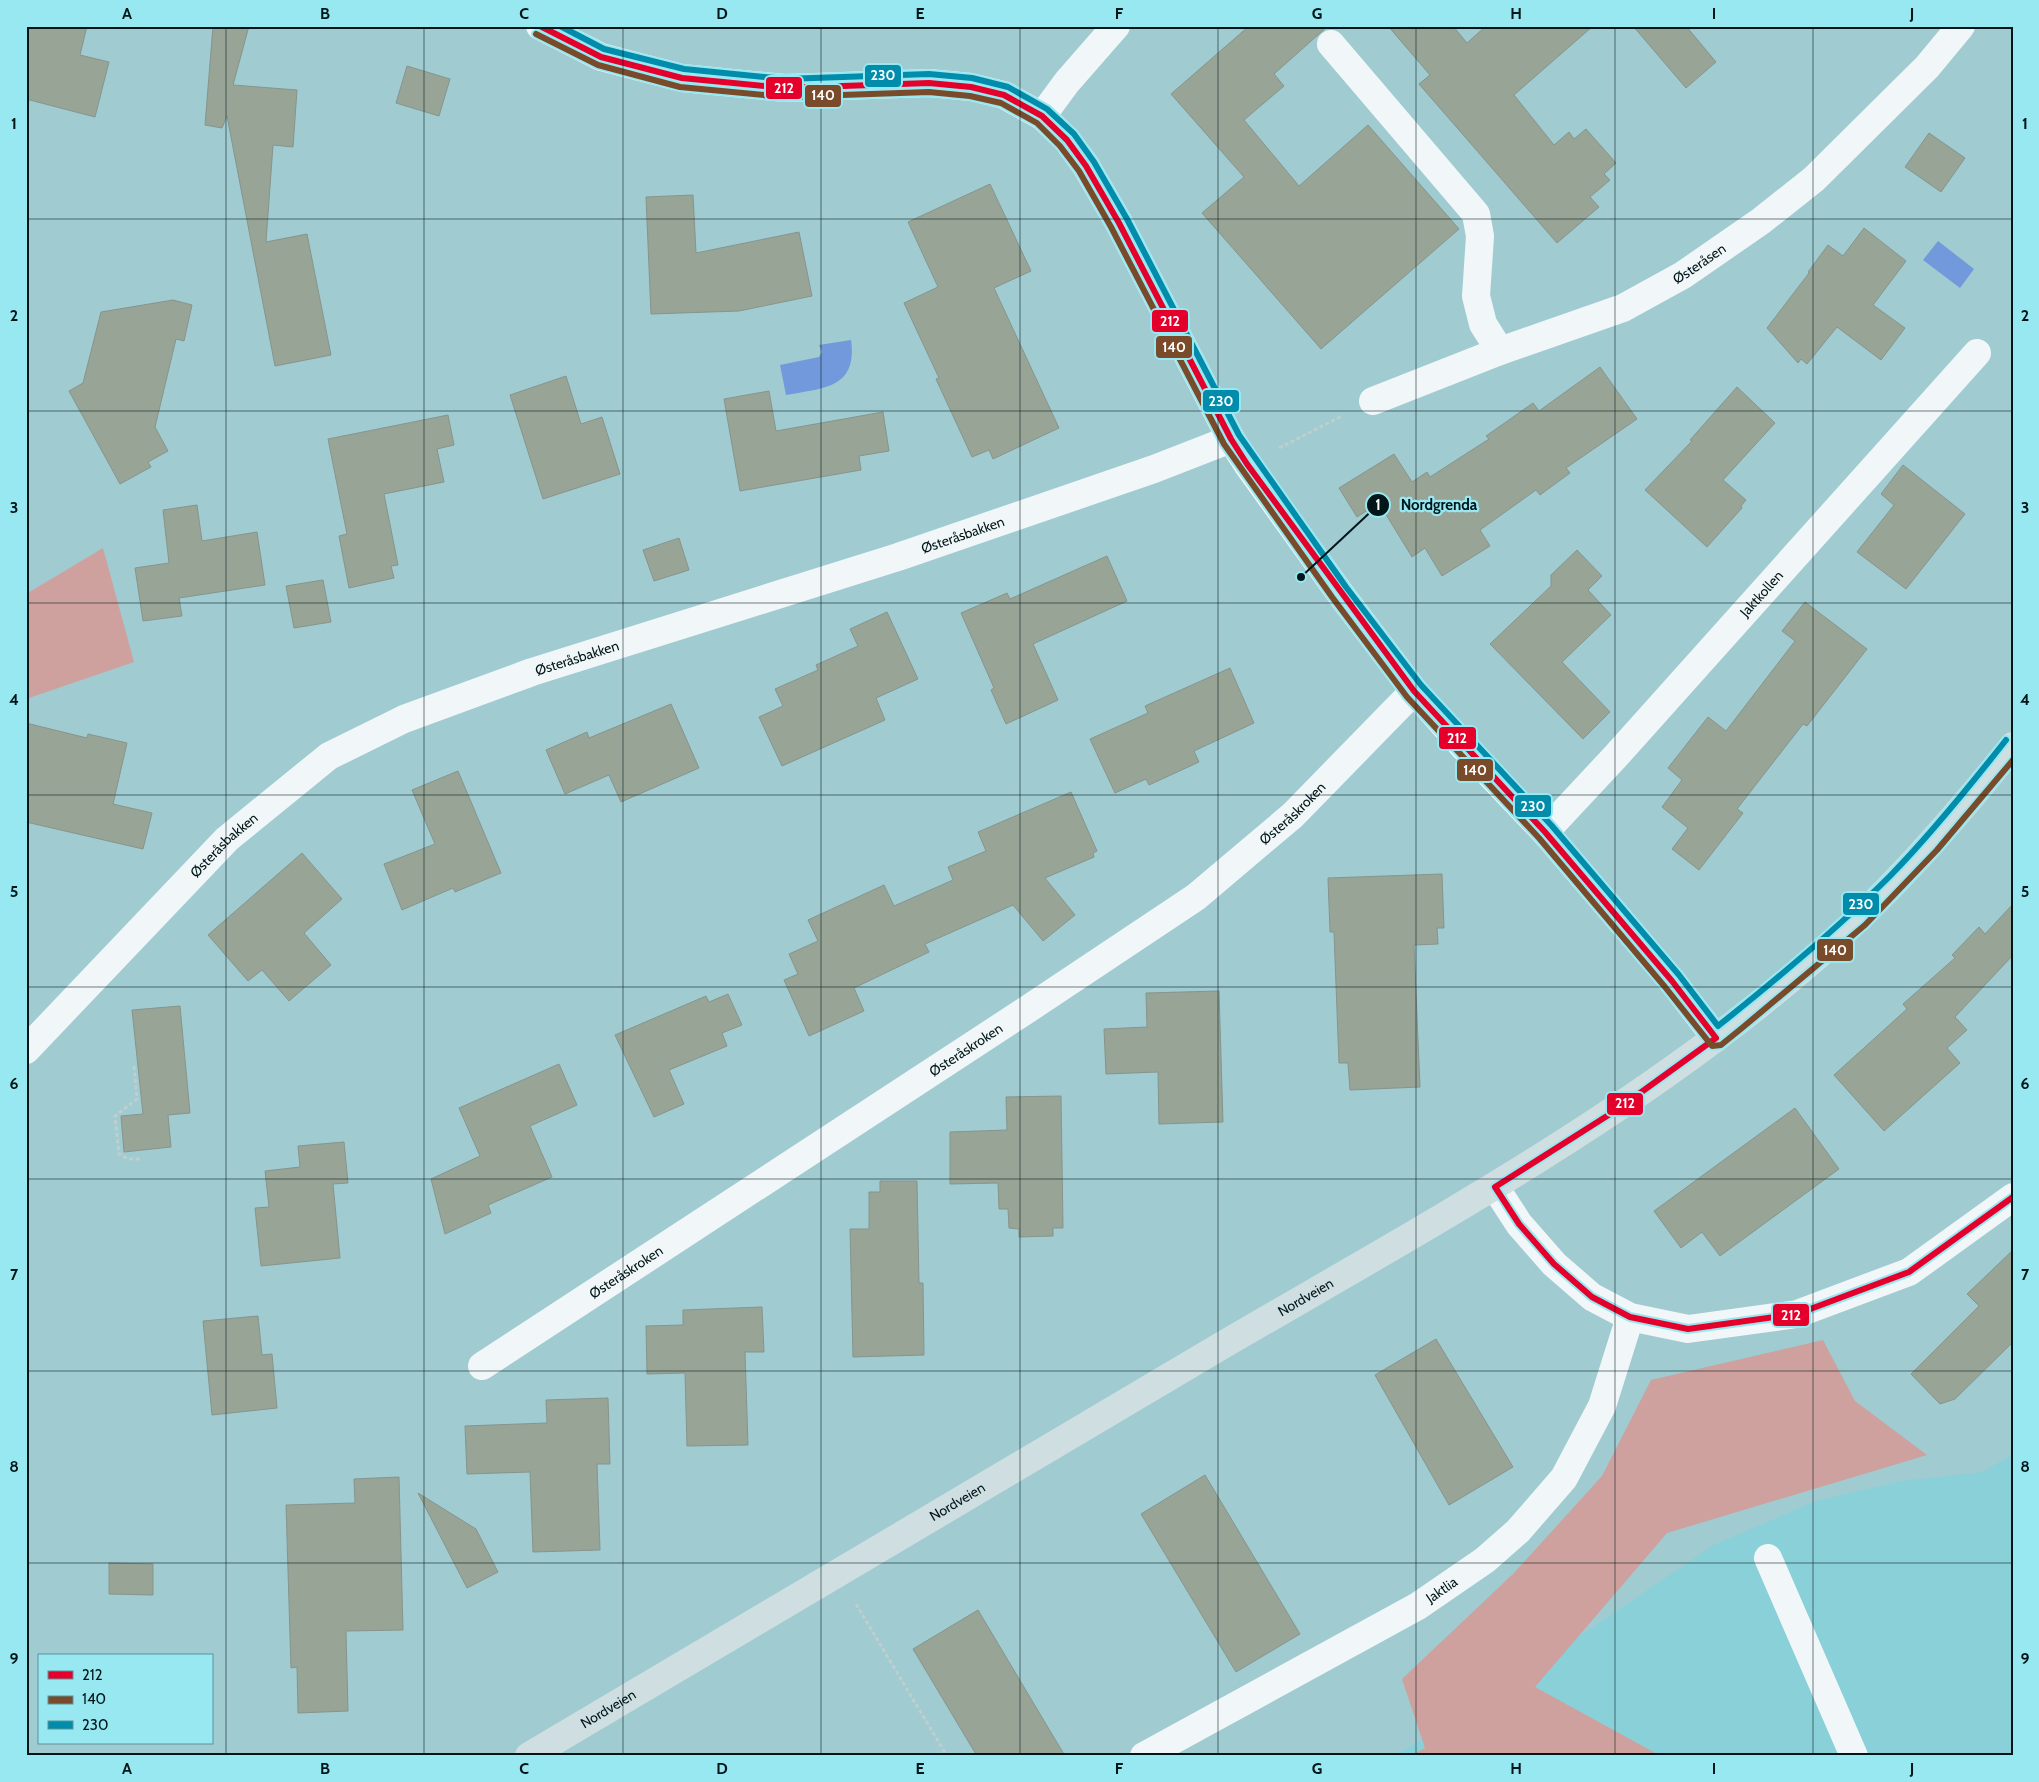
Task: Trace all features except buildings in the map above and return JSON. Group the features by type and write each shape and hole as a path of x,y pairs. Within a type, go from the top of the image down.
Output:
{"main road":[{"name":"Nordveien","path":"529,1756 837,1572 1495,1187 1618,1109 1716,1038 1809,964 1879,900 1948,826 2013,746"}],"street":[{"path":"540,26 601,57 682,78 785,88 929,83 971,87 1004,95 1042,116 1067,140 1086,166 1118,223 1231,439 1247,464 1414,691 1460,743 1545,832 1672,981 1716,1038"},
{"path":"1042,116 1068,82 1116,26"},
{"name":"Østeråsen","path":"1373,401 1500,351 1624,308 1683,275 1761,221 1814,178 1927,67 1962,26"},
{"path":"1331,44 1476,214 1480,236 1476,296 1483,324 1500,351"},
{"name":"Jaktkollen","path":"1545,832 1615,757 1977,353"},
{"name":"Østeråsbakken","path":"26,1050 226,839 329,756 404,719 532,672 898,557 1154,469 1231,439"},
{"name":"Østeråskroken","path":"482,1366 1196,897 1293,815 1414,691"},
{"path":"1495,1187 1519,1224 1554,1264 1592,1297 1630,1317 1688,1329 1797,1314 1910,1272 2013,1197"},
{"name":"Jaktlia","path":"1144,1756 1426,1601 1484,1560 1518,1531 1564,1478 1598,1414 1630,1317"},
{"path":"1768,1558 1854,1756"}],"path":[{"path":"1247,464 1373,401"},
{"path":"134,1066 137,1099 115,1116 119,1154 128,1159 142,1159"},
{"path":"837,1572 947,1756"}],"shaded area":[{"path":"103,548 134,662 26,699 26,594"},
{"path":"1823,1340 1855,1401 1927,1455 1667,1533 1535,1687 1659,1755 1410,1756 1425,1748 1402,1679 1514,1573 1602,1476 1651,1380"},
{"path":"2013,1454 2013,1756 1394,1756 1466,1713 1714,1545 1816,1501 1903,1481 1983,1472"}],"water":[{"path":"1938,241 1974,269 1960,288 1923,260"},
{"path":"851,340 852,356 849,368 843,377 835,383 824,387 786,395 780,365 819,357 822,352 819,345"}],"transit line":[{"name":"212","path":"540,26 601,57 682,78 785,88 929,83 971,87 1004,95 1042,116 1067,140 1086,166 1119,223 1231,439 1247,464 1414,691 1545,832 1672,981 1716,1038 1618,1109 1495,1187 1519,1224 1554,1264 1592,1297 1630,1317 1688,1329 1797,1314 1909,1272 2013,1197"},
{"name":"230","path":"560,26 604,49 684,69 785,79 929,74 972,78 1008,87 1047,109 1074,134 1094,162 1127,219 1239,435 1346,587 1421,685 1552,826 1679,975 1718,1026 1806,954 1890,876 1950,810 2006,740"},
{"name":"140","path":"536,34 598,65 680,87 784,97 929,92 970,96 1001,103 1037,123 1060,146 1079,171 1111,227 1224,444 1332,597 1407,697 1539,838 1665,987 1712,1046 1721,1045 1865,925 1937,850 2013,760"}],"place":[{"name":"Nordgrenda","path":"1301,577"}]}
